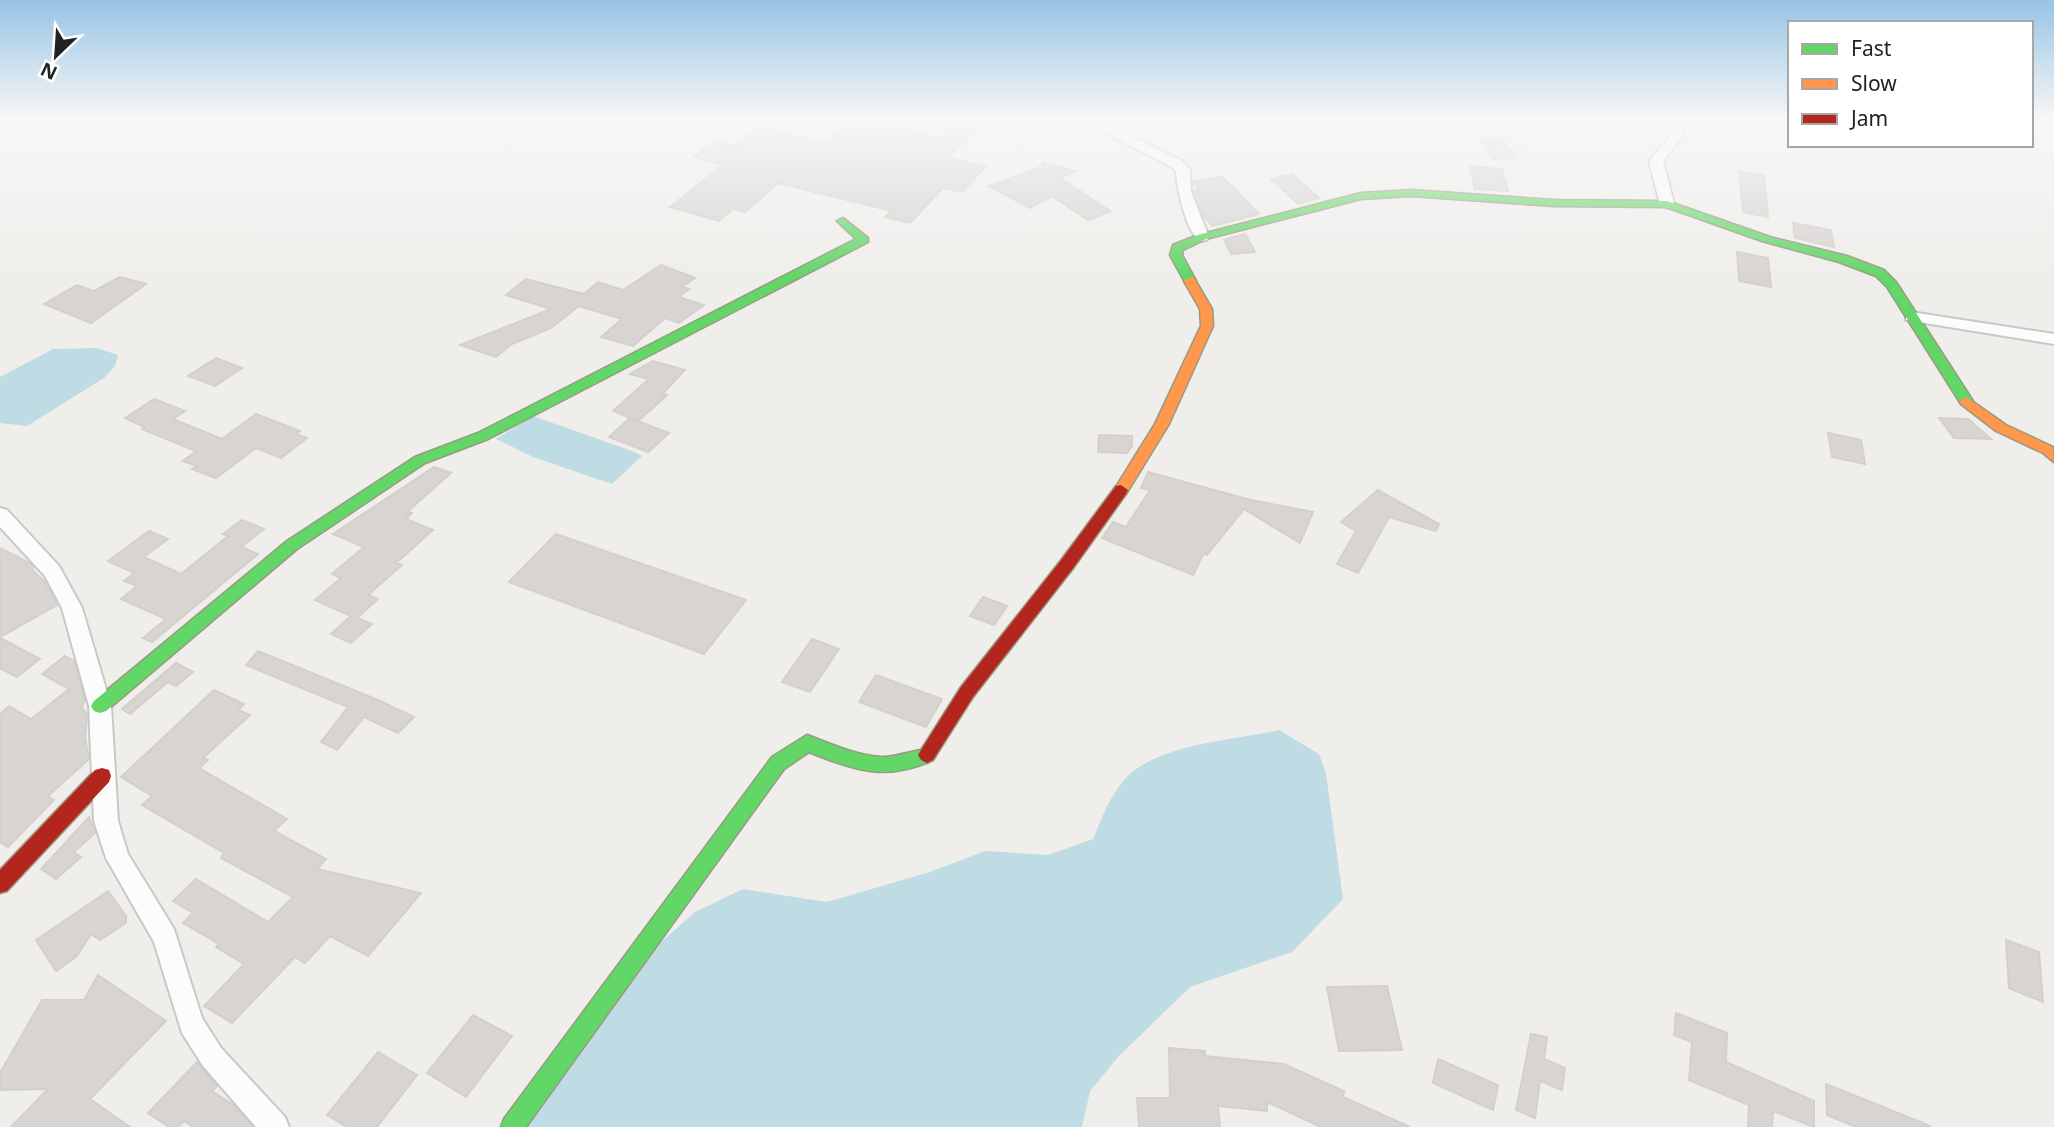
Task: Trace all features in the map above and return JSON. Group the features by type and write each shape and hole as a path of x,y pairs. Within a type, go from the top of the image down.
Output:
{"street":[{"path":"1183,172 1184,192 1202,237"},
{"path":"1659,172 1667,204"},
{"path":"512,1127 778,763 807,743 843,756 898,768 928,755 954,709 1066,565 1148,447 1207,326 1206,309 1176,255 1177,248 1202,237 1361,196 1411,193 1554,203 1667,204 1766,239 1843,259 1880,273 1967,402 2001,428 2048,450 2054,457"},
{"path":"100,706 282,553 383,482 420,460 483,436 864,240 843,222"},
{"path":"1911,317 2054,339"},
{"path":"0,515 52,571 72,608 81,649 100,706 105,754 102,776 106,821 118,859 165,938 191,1024 212,1057 275,1127"},
{"path":"0,884 102,776"}],"water":[{"path":"97,348 118,355 115,366 104,378 27,426 0,423 0,377 53,349"},
{"path":"533,416 642,456 612,484 533,457 496,439"},
{"path":"1279,730 1319,754 1326,773 1343,899 1292,952 1190,987 1118,1057 1090,1091 1082,1127 516,1127 649,953 695,912 743,889 827,902 930,872 985,851 1048,855 1093,839 1115,792 1126,778 1140,767 1157,758 1198,745"}],"building":[{"path":"715,172 981,172 962,192 943,188 910,223 885,217 892,211 778,183 745,212 733,209 719,221 670,207"},
{"path":"1029,172 1074,172 1060,178 1110,211 1088,220 1052,196 1030,208 989,186"},
{"path":"1471,172 1503,172 1508,191 1475,189"},
{"path":"1739,172 1764,175 1768,217 1743,212"},
{"path":"1292,174 1319,198 1298,204 1271,179"},
{"path":"1221,176 1259,214 1212,226 1203,215 1194,191 1199,190 1193,182"},
{"path":"1793,223 1831,230 1834,247 1795,238"},
{"path":"1245,234 1255,252 1231,254 1224,240"},
{"path":"1737,252 1768,258 1771,287 1739,281"},
{"path":"661,265 695,278 682,287 689,289 679,297 704,305 679,323 665,318 633,346 601,337 622,319 579,306 551,328 512,344 496,357 460,345 551,309 506,295 526,279 584,294 598,282 623,290"},
{"path":"120,277 146,284 91,323 44,304 77,285 94,291"},
{"path":"216,358 242,368 215,386 188,376"},
{"path":"653,361 685,370 662,394 667,395 638,421 613,411 649,379 630,374"},
{"path":"154,399 185,411 173,419 222,439 256,414 300,431 296,434 307,438 281,458 256,448 216,478 192,469 197,466 183,461 196,451 142,429 145,427 125,418"},
{"path":"630,418 669,433 648,452 609,437"},
{"path":"1939,418 1968,419 1991,439 1954,438"},
{"path":"1828,433 1861,440 1865,464 1832,457"},
{"path":"1099,435 1132,436 1132,446 1127,453 1098,452"},
{"path":"434,467 451,473 407,512 412,513 406,519 433,530 396,563 402,565 368,595 378,599 357,618 372,624 351,643 331,634 351,616 315,600 341,578 332,574 364,547 333,534"},
{"path":"1148,472 1251,500 1313,512 1300,543 1244,509 1207,555 1204,553 1193,575 1102,538 1113,522 1126,527 1150,490 1141,488"},
{"path":"1378,490 1439,524 1436,531 1389,517 1358,573 1337,564 1356,531 1341,522"},
{"path":"242,520 264,529 241,547 258,554 152,642 143,638 166,619 121,599 137,586 124,581 134,573 108,561 149,531 168,539 144,557 181,574 228,536 223,534"},
{"path":"556,534 746,600 704,654 509,582"},
{"path":"0,548 34,567 31,569 46,583 57,605 0,637"},
{"path":"983,597 1007,606 994,625 970,616"},
{"path":"0,638 40,659 17,677 0,668"},
{"path":"812,639 839,649 810,692 782,682"},
{"path":"258,651 414,717 398,733 364,717 337,750 321,742 348,707 246,665"},
{"path":"65,656 74,661 85,700 82,707 87,716 85,738 89,759 48,796 54,800 8,847 0,842 0,714 9,706 31,719 69,689 42,674"},
{"path":"176,663 193,672 176,686 168,682 130,714 122,709"},
{"path":"876,675 942,699 926,727 859,702"},
{"path":"214,690 244,704 238,710 250,715 203,758 208,760 199,768 287,819 274,831 326,859 317,869 421,893 368,956 330,936 305,963 295,957 232,1023 204,1006 244,964 216,947 219,944 183,923 193,913 173,901 196,879 268,922 293,897 221,858 224,853 142,805 152,796 121,777"},
{"path":"89,817 95,833 74,852 81,857 56,879 41,869"},
{"path":"108,891 126,916 126,923 100,940 91,934 77,956 56,971 36,940"},
{"path":"2006,940 2039,952 2043,1002 2009,988"},
{"path":"98,975 166,1021 90,1099 130,1127 11,1127 48,1089 0,1090 0,1073 42,1000 84,1000"},
{"path":"1387,986 1402,1050 1339,1051 1327,987"},
{"path":"1676,1013 1727,1033 1726,1062 1814,1101 1814,1127 1773,1111 1772,1127 1748,1127 1749,1105 1689,1080 1692,1042 1674,1035"},
{"path":"473,1015 512,1036 466,1097 427,1073"},
{"path":"1531,1034 1547,1037 1544,1059 1565,1068 1562,1090 1540,1081 1535,1118 1516,1110"},
{"path":"1169,1048 1205,1051 1205,1056 1284,1064 1344,1091 1343,1097 1410,1127 1321,1127 1267,1102 1267,1111 1218,1106 1220,1127 1139,1127 1137,1098 1170,1098"},
{"path":"378,1052 417,1075 377,1127 347,1127 327,1115"},
{"path":"1438,1059 1498,1085 1493,1110 1433,1083"},
{"path":"197,1062 217,1086 212,1091 236,1107 253,1127 193,1127 184,1121 178,1127 169,1127 148,1113"},
{"path":"1826,1084 1930,1127 1856,1127 1827,1115"}],"traffic: fast":[{"path":"1190,281 1176,255 1177,248 1202,237 1361,196 1411,193 1554,203 1667,204 1766,239 1843,259 1880,273 1892,285 1966,401"},
{"path":"100,706 292,545 420,460 483,436 864,240 843,221"},
{"path":"512,1127 778,763 807,743 852,759 882,765 912,762 927,755"}],"traffic: slow":[{"path":"1121,490 1162,424 1207,326 1206,309 1190,281"},
{"path":"1966,401 2001,428 2048,450 2054,457"}],"traffic: jam":[{"path":"927,755 967,692 1068,563 1121,490"},
{"path":"0,884 102,776"}]}
